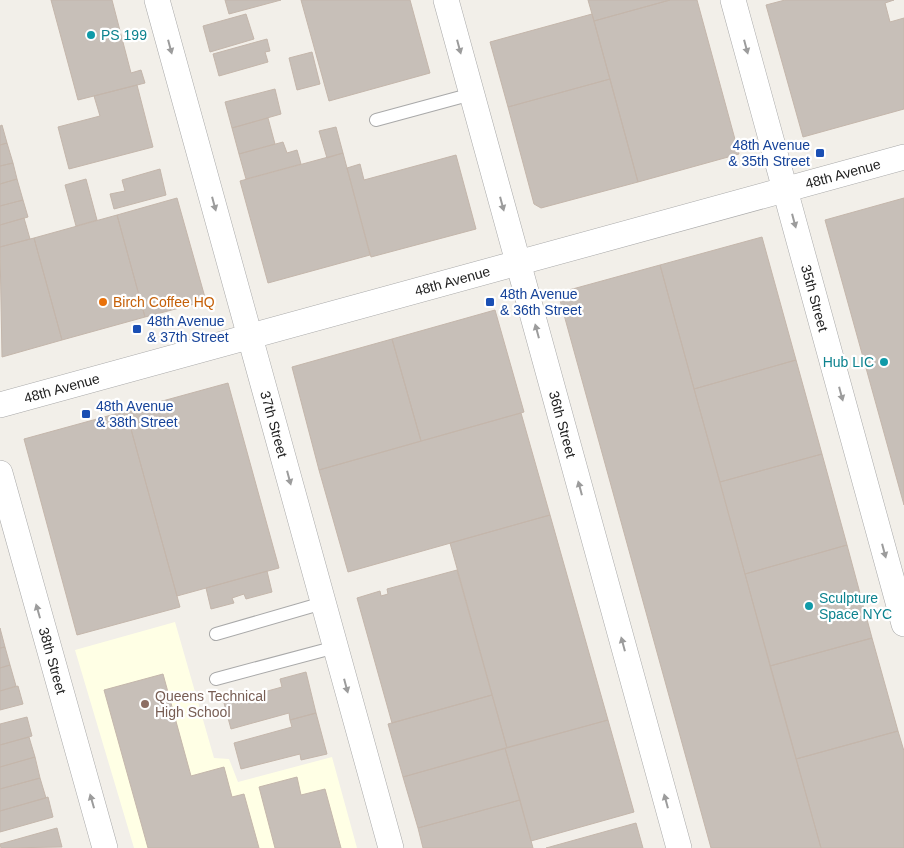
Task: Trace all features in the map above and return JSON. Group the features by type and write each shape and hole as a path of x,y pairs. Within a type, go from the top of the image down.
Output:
{"street":[{"name":"37th Street","path":"157,0 391,848"},
{"name":"36th Street","path":"446,0 678,848"},
{"name":"35th Street","path":"733,0 904,624"},
{"name":"48th Avenue","path":"0,405 904,157"},
{"name":"38th Street","path":"0,473 105,848"}],"lane":[{"path":"376,120 472,94"},
{"path":"216,634 323,603"},
{"path":"216,679 336,647"}],"shaded area":[{"name":"Queens Technical High School","path":"175,622 214,758 229,759 238,782 332,757 357,848 134,848 75,650"}],"building":[{"name":"PS 199","path":"51,0 112,0 131,73 141,70 145,83 78,100"},
{"path":"225,0 281,0 229,14"},
{"path":"301,0 410,0 430,73 329,101"},
{"path":"588,0 670,0 594,21"},
{"path":"670,0 697,0 739,154 638,182 594,21"},
{"path":"785,0 894,0 885,3 890,22 904,18 904,109 803,137 766,5"},
{"path":"246,14 254,39 210,52 203,26"},
{"path":"592,14 610,79 508,107 490,42"},
{"path":"267,39 270,51 265,52 268,62 219,76 213,54"},
{"path":"312,52 320,84 297,90 289,58"},
{"path":"610,79 638,182 541,208 534,204 508,107"},
{"path":"137,85 153,147 69,169 58,127 100,116 94,96"},
{"path":"275,89 281,114 232,128 225,102"},
{"path":"268,118 275,144 239,154 232,128"},
{"path":"2,125 7,143 0,145 0,126"},
{"path":"336,127 343,153 327,158 319,131"},
{"path":"283,142 287,153 297,150 301,164 246,179 239,154"},
{"path":"7,143 13,163 0,166 0,145"},
{"path":"343,153 370,255 268,283 240,181"},
{"path":"456,155 476,229 371,257 347,168 360,164 364,180"},
{"path":"13,163 17,179 0,184 0,166"},
{"path":"160,169 166,195 114,209 110,194 125,191 122,180"},
{"path":"17,179 23,200 0,206 0,184"},
{"path":"86,179 97,220 76,226 65,185"},
{"path":"177,198 206,301 145,317 117,215"},
{"name":"Hub LIC","path":"904,198 904,505 825,220"},
{"path":"23,200 28,217 0,225 0,206"},
{"path":"117,215 145,317 62,340 34,238"},
{"path":"24,218 30,239 0,247 0,225"},
{"path":"762,237 796,360 694,389 660,265"},
{"path":"34,238 62,340 2,357 0,247"},
{"path":"660,265 821,848 711,848 558,293"},
{"path":"495,310 524,412 421,441 392,339"},
{"path":"392,339 421,441 319,470 292,367"},
{"path":"796,360 822,454 720,482 694,389"},
{"path":"228,383 279,568 177,596 126,411"},
{"path":"126,411 180,607 77,635 24,439"},
{"path":"521,413 550,515 348,572 319,470"},
{"path":"822,454 847,545 745,574 720,482"},
{"path":"550,515 608,720 507,748 450,543"},
{"name":"Sculpture Space NYC","path":"847,545 872,638 770,666 745,574"},
{"path":"457,570 492,695 392,723 357,598 380,591 381,596 388,594 387,589"},
{"path":"267,571 272,592 246,599 244,594 232,598 234,603 211,609 206,588"},
{"path":"0,628 5,647 0,648"},
{"path":"872,638 898,731 796,759 770,666"},
{"path":"5,647 10,665 0,668 0,648"},
{"path":"10,665 16,686 0,691 0,668"},
{"path":"306,672 316,713 290,720 289,713 231,729 224,703 282,687 280,679"},
{"path":"163,674 191,776 224,767 232,797 244,794 259,848 148,848 104,690"},
{"path":"18,686 23,704 0,710 0,691"},
{"path":"492,695 507,748 403,777 388,724"},
{"path":"316,713 327,754 301,760 300,754 241,769 234,743 292,727 290,720"},
{"path":"27,717 32,736 0,745 0,724"},
{"path":"608,720 634,812 531,841 505,748"},
{"path":"898,731 904,751 904,848 821,848 796,759"},
{"path":"29,737 35,757 0,767 0,745"},
{"path":"505,748 520,800 418,828 403,777"},
{"path":"35,757 40,778 0,789 0,767"},
{"path":"297,777 301,795 325,789 341,848 275,848 259,787"},
{"path":"40,778 46,798 0,811 0,789"},
{"path":"48,797 53,817 0,832 0,811"},
{"path":"520,800 533,848 423,848 418,828"},
{"path":"636,823 643,848 546,848"},
{"path":"57,828 62,847 1,848 0,844"}],"place":[{"name":"PS 199","path":"91,35"},
{"name":"48th Avenue & 35th Street","path":"820,153"},
{"name":"Birch Coffee HQ","path":"103,302"},
{"name":"48th Avenue & 36th Street","path":"490,302"},
{"name":"48th Avenue & 37th Street","path":"137,329"},
{"name":"Hub LIC","path":"884,362"},
{"name":"48th Avenue & 38th Street","path":"86,414"},
{"name":"Sculpture Space NYC","path":"809,606"},
{"name":"Queens Technical High School","path":"145,704"}]}
